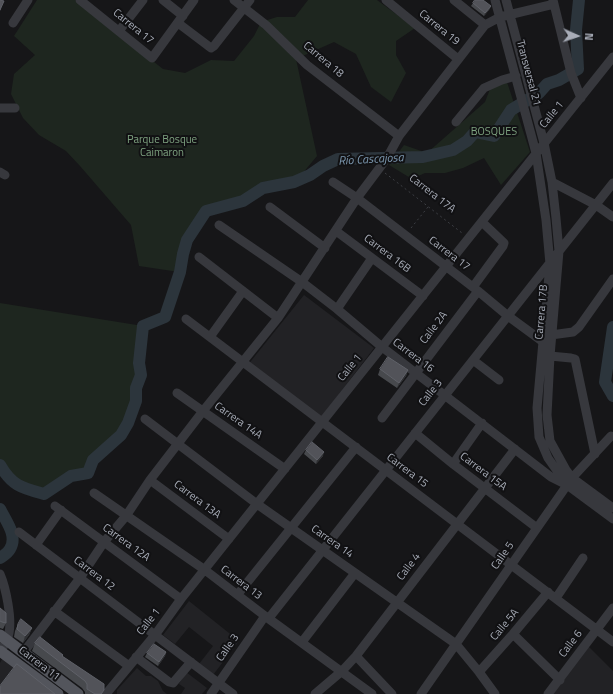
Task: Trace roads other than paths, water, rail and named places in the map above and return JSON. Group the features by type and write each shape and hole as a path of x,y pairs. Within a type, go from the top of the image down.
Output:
{"main road":[{"name":"Carrera 11","path":"3,637 78,694"},
{"name":"Carrera 11","path":"0,652 58,694"}],"street":[{"path":"13,23 28,0"},
{"name":"Carrera 17","path":"80,0 152,58 180,19"},
{"path":"119,31 143,0"},
{"path":"163,0 210,48 214,46 250,0"},
{"path":"180,19 194,0"},
{"name":"Carrera 18","path":"234,0 266,25 308,65 399,136"},
{"name":"Carrera 19","path":"386,0 458,59"},
{"path":"454,0 485,25"},
{"name":"Transversal 21","path":"495,0 534,126 536,153"},
{"path":"456,122 484,88 502,80 519,77 510,14 506,0"},
{"path":"23,653 80,578 104,542 126,516 150,480 278,318 357,198 380,169 399,136 485,25 500,17 553,2 571,73 581,98"},
{"name":"Calle 1","path":"106,694 613,57"},
{"path":"0,108 15,108"},
{"name":"Carrera 17B","path":"534,126 544,143 552,182 559,251 548,339 537,408 539,437 548,458 570,481"},
{"name":"Carrera 17B","path":"536,153 546,220 550,264 548,339 550,356 547,414 550,441 566,470 570,481"},
{"name":"Carrera 17","path":"333,182 357,198 508,316 548,339"},
{"path":"552,182 596,205 613,217"},
{"name":"Calle 3","path":"211,694 267,617 386,470 613,183"},
{"path":"270,207 325,248"},
{"name":"Calle 2A","path":"382,418 416,374 503,246 504,243 502,240 482,222"},
{"name":"Carrera 16","path":"219,225 302,282 416,374 551,477 570,481 613,508"},
{"name":"Carrera 16B","path":"336,231 423,296"},
{"path":"199,257 278,318"},
{"path":"337,309 372,258"},
{"path":"548,339 573,332 579,328 613,279"},
{"path":"210,337 243,291"},
{"name":"Carrera 15","path":"186,319 613,642"},
{"path":"550,356 575,359 595,454"},
{"path":"473,360 499,380"},
{"name":"Carrera 14A","path":"176,393 285,469"},
{"name":"Carrera 14","path":"145,419 257,504 456,644 480,672 495,694"},
{"path":"453,464 482,423"},
{"name":"Carrera 15A","path":"415,433 537,528"},
{"name":"Calle 5","path":"421,694 570,481 611,436"},
{"path":"238,594 356,447"},
{"name":"Calle 4","path":"315,694 342,671 356,656 515,449"},
{"name":"Carrera 13A","path":"150,480 229,539"},
{"name":"Carrera 16","path":"570,481 613,519"},
{"name":"Carrera 13","path":"94,493 205,570 372,694"},
{"name":"Carrera 12A","path":"36,545 58,508 181,599"},
{"name":"Carrera 12","path":"19,532 233,694"},
{"path":"556,598 583,558"},
{"path":"302,642 355,573"},
{"path":"0,652 3,637 9,634 10,616 1,577"},
{"name":"Calle 5A","path":"480,672 548,592"},
{"name":"Calle 6","path":"548,694 613,608"},
{"path":"54,611 128,666"},
{"path":"513,634 560,680"},
{"path":"136,656 169,682 173,683 191,662"},
{"path":"356,656 392,694"}],"waterway":[{"name":"Río Cascajosa","path":"0,465 13,482 24,488 44,494 71,476 88,473 93,460 121,435 128,423 136,401 136,388 141,375 139,363 143,326 165,317 180,272 187,240 206,211 243,201 263,188 294,182 310,175 323,166 338,159 423,157 453,150 467,141 475,132 494,136 511,110 539,93 547,84 559,80 578,69 576,30 579,0"},
{"path":"613,327 605,382 613,396"},
{"path":"0,509 10,529 13,539 9,550 0,558"}],"park label":[{"name":"BOSQUES","path":"494,132"},
{"name":"Parque Bosque Caimaron","path":"162,146"}]}
